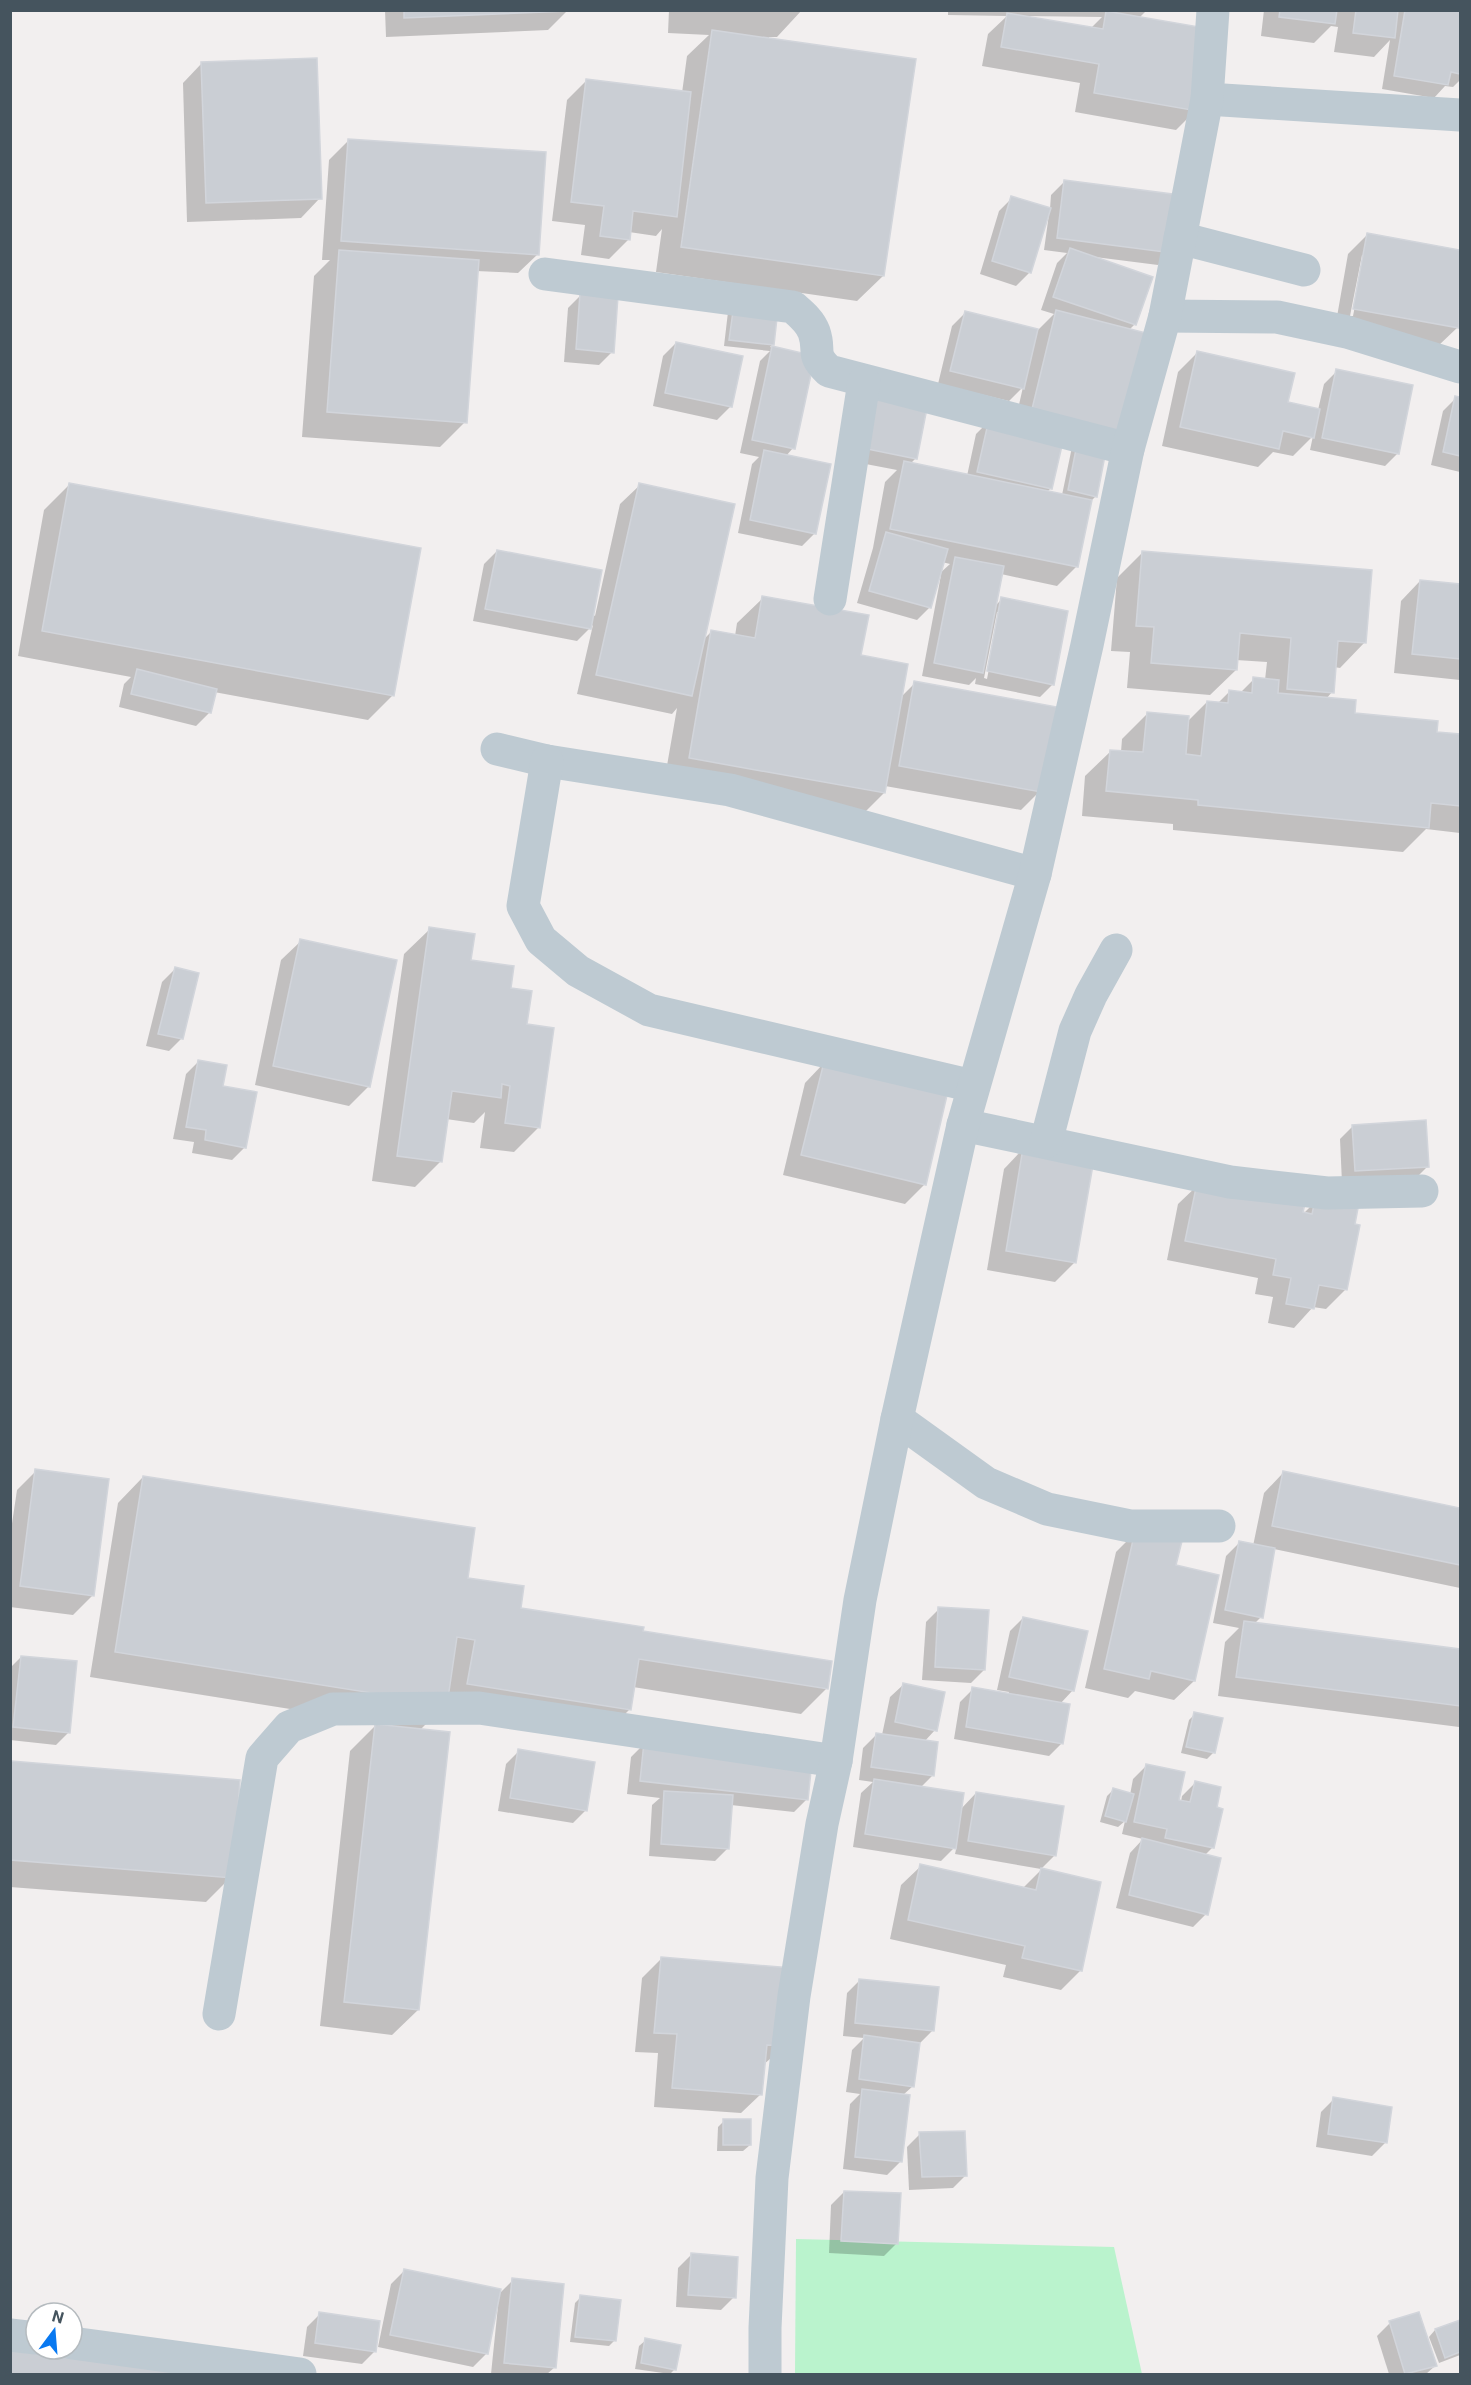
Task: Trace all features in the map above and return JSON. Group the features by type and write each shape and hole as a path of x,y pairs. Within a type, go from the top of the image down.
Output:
{"street":[{"path":"765,2374 772,2178 794,1996 822,1824 836,1761 860,1600 897,1419 963,1125 1035,874 1088,645 1128,449 1165,316 1207,99 1213,10"},
{"path":"1207,99 1461,115"},
{"path":"1180,238 1304,270"},
{"path":"545,274 793,307 807,320 815,333 818,361 829,371 864,382 1128,449"},
{"path":"1165,316 1277,317 1347,332 1461,367"},
{"path":"830,599 864,382"},
{"path":"497,749 547,761 730,790 1035,874"},
{"path":"547,761 523,906 541,940 578,971 649,1010 973,1086"},
{"path":"1046,1142 1075,1031 1091,995 1116,950"},
{"path":"963,1125 1230,1182 1327,1193 1422,1191"},
{"path":"897,1419 986,1483 1047,1509 1130,1526 1219,1526"},
{"path":"219,2013 262,1758 289,1726 333,1709 479,1708 836,1761"},
{"path":"84,2345 300,2374"}],"green space":[{"path":"796,2239 1114,2247 1142,2374 795,2374"}],"building":[{"path":"404,10 569,10 569,11 404,18"},
{"path":"1280,10 1337,10 1335,24 1279,17"},
{"path":"1356,10 1398,10 1395,38 1353,33"},
{"path":"1405,10 1460,10 1460,74 1451,72 1448,85 1394,76"},
{"path":"1106,11 1211,29 1197,111 1094,93 1099,64 1001,47 1007,13 1103,29"},
{"path":"712,30 916,59 884,276 681,247"},
{"path":"317,58 322,199 206,203 201,62"},
{"path":"586,79 691,92 677,217 633,211 630,240 600,236 604,206 571,202"},
{"path":"348,139 546,152 539,255 341,241"},
{"path":"1064,180 1180,195 1172,253 1057,238"},
{"path":"1011,196 1051,208 1031,273 992,261"},
{"path":"1367,233 1460,250 1459,328 1353,309"},
{"path":"1070,248 1153,277 1136,325 1053,297"},
{"path":"339,250 479,260 467,423 327,412"},
{"path":"580,293 618,296 614,353 576,349"},
{"path":"734,304 778,309 774,345 729,340"},
{"path":"1056,310 1150,334 1125,433 1032,409"},
{"path":"965,311 1038,329 1024,389 950,371"},
{"path":"676,342 743,356 732,407 665,393"},
{"path":"772,346 815,356 795,449 752,440"},
{"path":"1197,351 1295,373 1288,402 1320,409 1314,438 1283,431 1279,449 1180,427"},
{"path":"1336,369 1413,385 1399,454 1322,438"},
{"path":"873,392 928,403 917,459 862,448"},
{"path":"1455,396 1460,397 1460,456 1443,452"},
{"path":"989,419 1064,437 1052,489 977,472"},
{"path":"1078,439 1107,445 1097,497 1068,490"},
{"path":"764,450 831,464 816,534 750,520"},
{"path":"904,461 1092,500 1078,567 890,529"},
{"path":"69,483 421,548 394,696 42,631"},
{"path":"639,483 735,504 692,696 596,675"},
{"path":"886,532 948,549 931,608 869,591"},
{"path":"497,550 602,570 591,629 485,609"},
{"path":"1142,551 1372,570 1366,643 1338,641 1334,693 1287,689 1291,638 1240,633 1237,670 1151,663 1154,627 1136,626"},
{"path":"955,557 1004,566 983,673 934,663"},
{"path":"1420,580 1460,584 1460,659 1412,654"},
{"path":"762,596 869,615 861,655 908,664 885,793 689,758 711,630 755,638"},
{"path":"1001,597 1068,611 1054,685 987,671"},
{"path":"137,669 217,689 211,713 131,694"},
{"path":"1253,677 1279,680 1278,693 1356,700 1355,713 1438,721 1437,732 1460,734 1460,806 1431,803 1429,828 1198,805 1198,800 1106,791 1110,750 1143,752 1147,712 1189,716 1186,754 1201,756 1207,701 1228,703 1229,690 1252,693"},
{"path":"914,681 1057,707 1041,792 899,766"},
{"path":"429,927 475,934 471,960 514,966 511,988 532,991 527,1024 554,1028 540,1128 505,1123 510,1086 502,1084 501,1098 452,1091 442,1162 397,1156"},
{"path":"300,939 397,960 370,1087 273,1066"},
{"path":"175,967 199,973 183,1039 158,1034"},
{"path":"198,1060 227,1065 223,1086 257,1092 246,1148 205,1140 206,1130 186,1127"},
{"path":"824,1062 948,1091 926,1185 801,1155"},
{"path":"1426,1120 1429,1167 1355,1171 1352,1125"},
{"path":"1023,1148 1094,1159 1076,1263 1006,1251"},
{"path":"1197,1183 1305,1204 1303,1212 1312,1214 1315,1200 1358,1208 1355,1224 1360,1225 1347,1290 1319,1285 1314,1309 1286,1304 1291,1278 1273,1275 1276,1259 1185,1241"},
{"path":"35,1469 109,1479 94,1596 20,1586"},
{"path":"1283,1471 1460,1508 1460,1565 1272,1526"},
{"path":"143,1476 475,1528 468,1578 524,1586 521,1608 644,1627 643,1631 832,1661 828,1689 639,1659 631,1710 467,1684 475,1640 457,1637 447,1705 115,1652"},
{"path":"1135,1531 1182,1541 1176,1565 1219,1575 1195,1681 1151,1671 1149,1679 1104,1669"},
{"path":"1239,1541 1275,1548 1263,1618 1225,1610"},
{"path":"938,1607 989,1610 985,1670 935,1667"},
{"path":"1023,1617 1088,1631 1074,1691 1009,1677"},
{"path":"1244,1621 1460,1649 1460,1706 1236,1677"},
{"path":"21,1656 77,1661 70,1733 13,1727"},
{"path":"903,1683 945,1692 937,1731 895,1722"},
{"path":"972,1687 1070,1704 1063,1744 966,1727"},
{"path":"1194,1712 1223,1718 1215,1753 1186,1747"},
{"path":"375,1724 450,1732 419,2010 344,2002"},
{"path":"876,1733 938,1742 934,1776 871,1767"},
{"path":"644,1742 812,1761 808,1800 640,1781"},
{"path":"518,1749 595,1762 587,1811 510,1798"},
{"path":"11,1761 240,1780 233,1878 10,1860"},
{"path":"1146,1764 1185,1772 1179,1800 1190,1802 1195,1781 1221,1787 1217,1807 1223,1809 1214,1848 1165,1838 1167,1829 1134,1822"},
{"path":"874,1779 964,1793 956,1849 865,1834"},
{"path":"1113,1788 1134,1794 1126,1822 1105,1816"},
{"path":"664,1791 733,1795 729,1849 661,1844"},
{"path":"976,1792 1064,1806 1056,1856 968,1841"},
{"path":"1142,1838 1221,1858 1208,1915 1129,1895"},
{"path":"920,1864 1036,1890 1041,1868 1101,1882 1082,1971 1022,1958 1025,1946 908,1920"},
{"path":"661,1957 792,1968 786,2046 767,2045 762,2095 672,2088 677,2034 654,2033"},
{"path":"859,1979 939,1987 934,2031 855,2023"},
{"path":"864,2035 920,2043 914,2087 859,2079"},
{"path":"862,2089 910,2095 902,2162 855,2157"},
{"path":"1333,2097 1392,2107 1387,2143 1328,2134"},
{"path":"723,2119 751,2119 751,2145 723,2145"},
{"path":"965,2131 967,2176 922,2177 919,2132"},
{"path":"844,2191 901,2193 898,2244 841,2241"},
{"path":"691,2253 738,2257 736,2298 688,2295"},
{"path":"404,2269 501,2289 488,2354 390,2335"},
{"path":"512,2278 564,2284 556,2368 504,2363"},
{"path":"580,2295 621,2300 616,2341 575,2337"},
{"path":"319,2312 380,2321 376,2352 315,2343"},
{"path":"1419,2312 1437,2366 1405,2374 1389,2321"},
{"path":"1460,2320 1460,2352 1445,2358 1435,2329"},
{"path":"645,2338 681,2345 676,2370 641,2363"},
{"path":"10,2344 24,2347 24,2361 84,2361 84,2354 277,2374 10,2374"}]}
